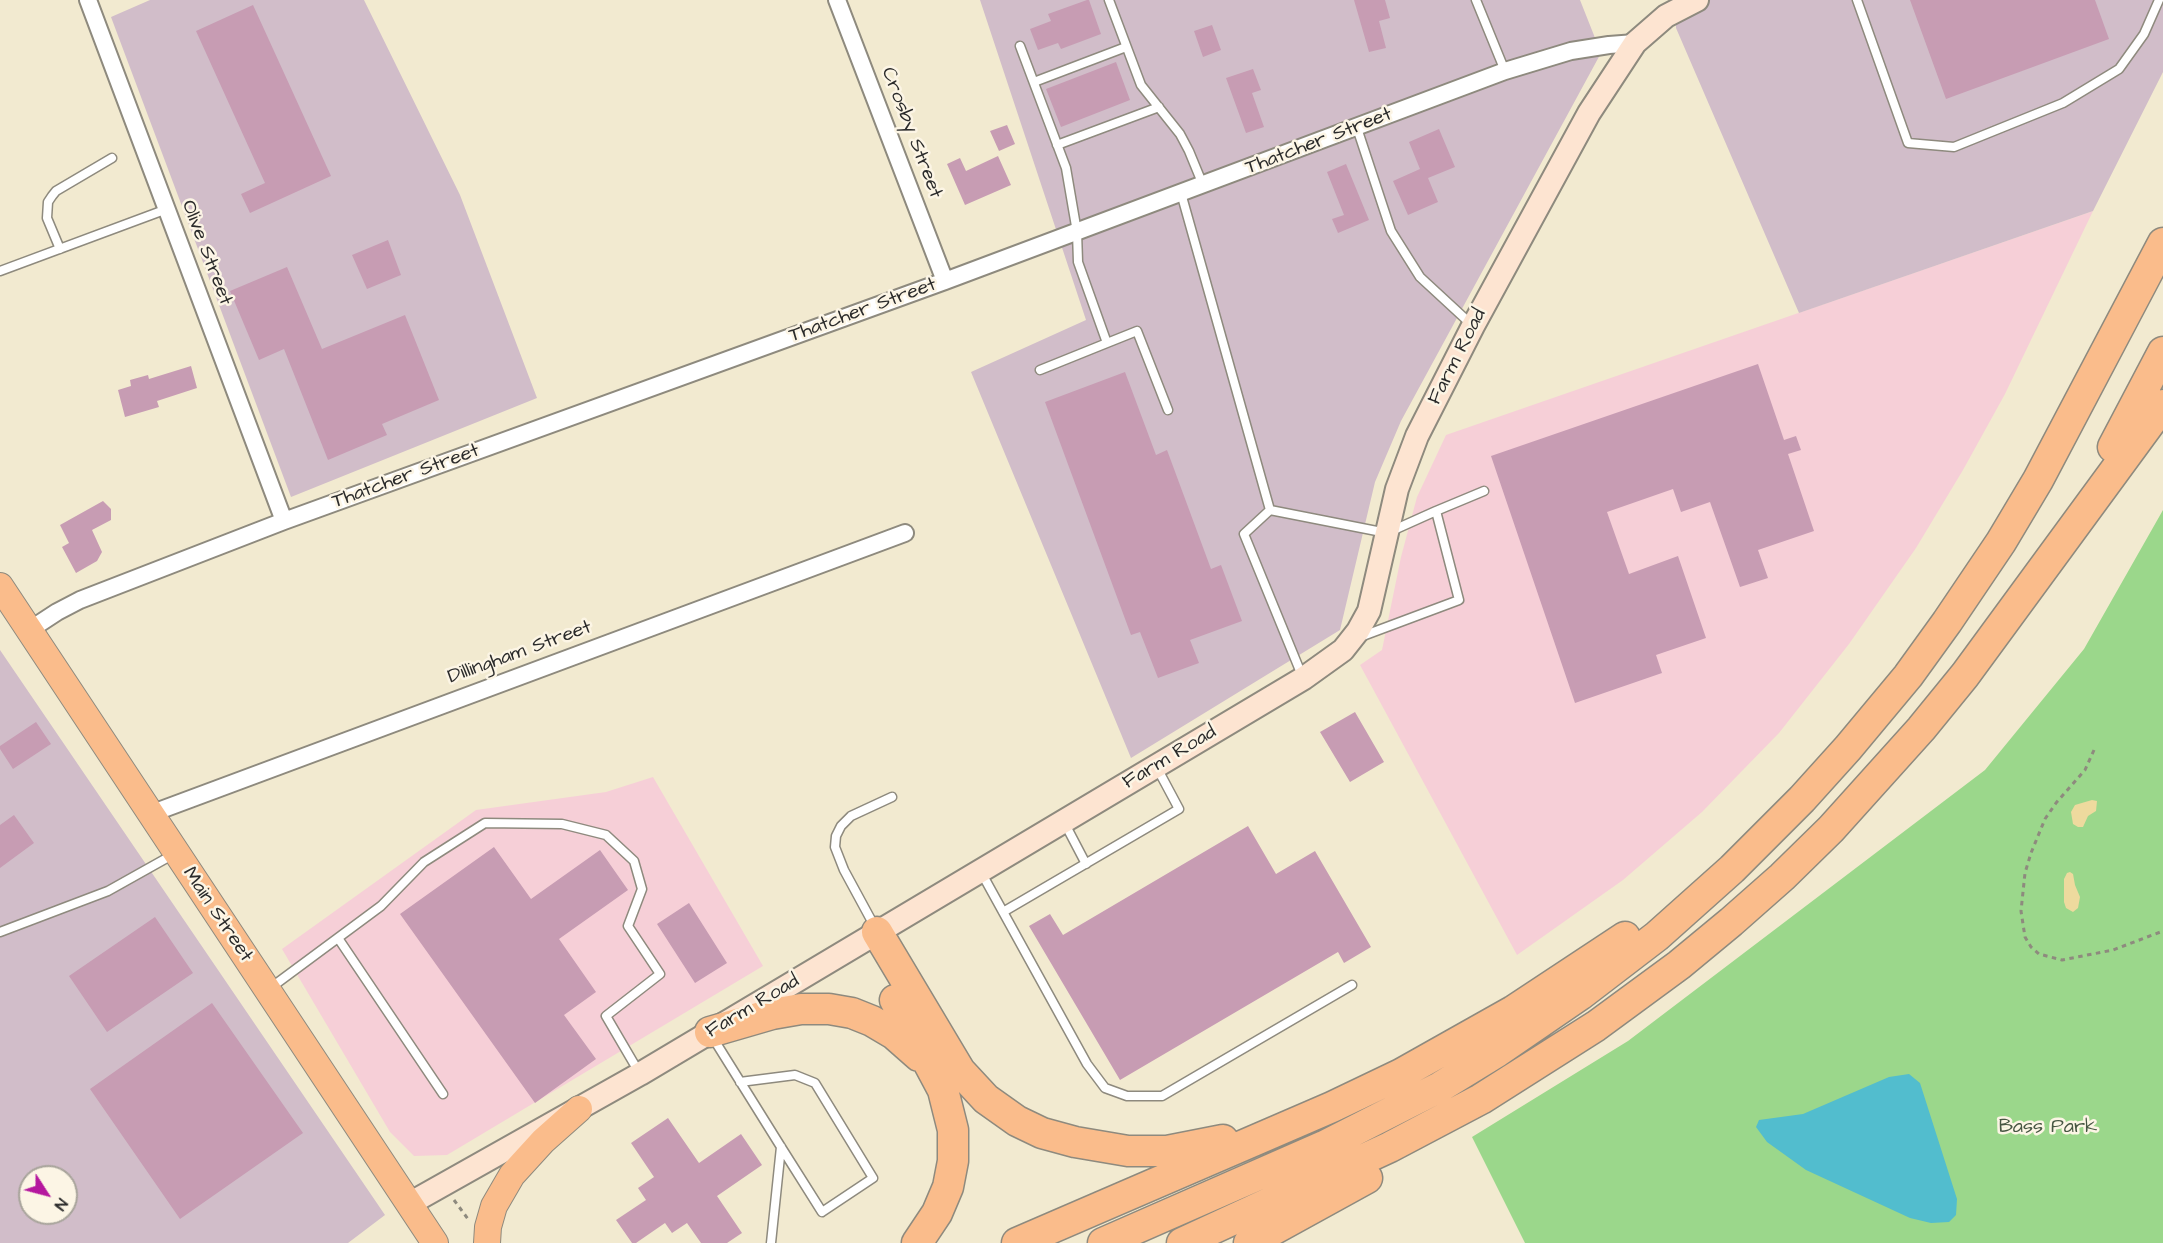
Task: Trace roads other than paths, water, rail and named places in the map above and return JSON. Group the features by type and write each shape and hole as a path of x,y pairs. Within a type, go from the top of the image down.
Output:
{"highway":[{"path":"1103,1243 1266,1173 1354,1132 1440,1087 1497,1052 1580,995 1657,936 1732,869 1802,799 1848,748 1908,676 1982,571 2071,421 2163,243"},
{"path":"2024,593 2096,478 2163,352"},
{"path":"1249,1243 1340,1194 1464,1119 1539,1069 1705,944 1782,877 1878,779 1936,711 2163,405"},
{"path":"1017,1243 1332,1107 1436,1056 1549,988 1672,904 1802,799"},
{"path":"877,932 952,1059 969,1082 986,1100 1005,1114 1042,1132 1109,1149 1167,1151 1233,1138 1332,1107"},
{"path":"877,932 878,958 886,983 938,1079 950,1115 953,1161 944,1199 917,1243"},
{"path":"710,1032 787,1011 814,1009 840,1011 862,1017 894,1034 923,1060 938,1079"},
{"path":"1182,1243 1298,1191 1421,1131 1511,1081 1596,1026"}],"main road":[{"name":"Main Street","path":"0,586 435,1243"},
{"path":"487,1243 488,1227 494,1206 512,1175 543,1141 579,1109"}],"street":[{"name":"Olive Street","path":"88,0 284,521"},
{"name":"Crosby Street","path":"837,0 945,281"},
{"path":"1635,44 1666,16 1697,0"},
{"name":"Thatcher Street","path":"28,631 80,600 284,521 945,281 1505,71 1571,51 1635,44"},
{"name":"Farm Road","path":"409,1204 640,1074 1304,678 1321,667 1351,640 1365,621 1369,611 1397,489 1409,455 1473,326 1589,113 1635,44"},
{"name":"Dillingham Street","path":"150,814 905,532"}],"lane":[{"path":"1109,0 1141,85 1180,134 1203,185"},
{"path":"1476,0 1505,71"},
{"path":"1857,0 1908,142 1954,147 2063,103 2119,69 2144,34 2160,0"},
{"path":"1020,46 1069,180 1077,232 1078,261 1107,343"},
{"path":"1034,82 1126,47"},
{"path":"1057,145 1159,107"},
{"path":"1357,128 1391,231 1420,277 1473,326"},
{"path":"60,249 47,218 48,202 56,191 112,158"},
{"path":"1181,193 1270,510"},
{"path":"0,271 167,209"},
{"path":"1040,370 1137,331 1168,410"},
{"path":"1270,510 1387,533 1484,491"},
{"path":"1270,510 1244,534 1304,678"},
{"path":"1351,640 1459,600 1436,511"},
{"path":"1003,912 1179,809 1156,766"},
{"path":"877,932 843,870 836,846 836,836 841,826 851,816 892,797"},
{"path":"1064,821 1086,864"},
{"path":"267,991 381,906 424,862 485,823 562,824 606,835 634,861 642,889 628,926 660,974 606,1016 640,1074"},
{"path":"0,932 108,891 176,853"},
{"path":"980,871 1087,1064 1105,1088 1127,1096 1162,1096 1352,985"},
{"path":"338,938 443,1094"},
{"path":"710,1032 740,1082 822,1212 873,1178 814,1083 795,1076 740,1082"},
{"path":"771,1243 781,1147"}],"water":[{"path":"1909,1074 1920,1083 1957,1199 1956,1215 1949,1222 1931,1223 1910,1218 1806,1170 1767,1142 1756,1127 1759,1120 1803,1114 1889,1077"}],"park label":[{"name":"Bass Park","path":"2048,1128"}]}
